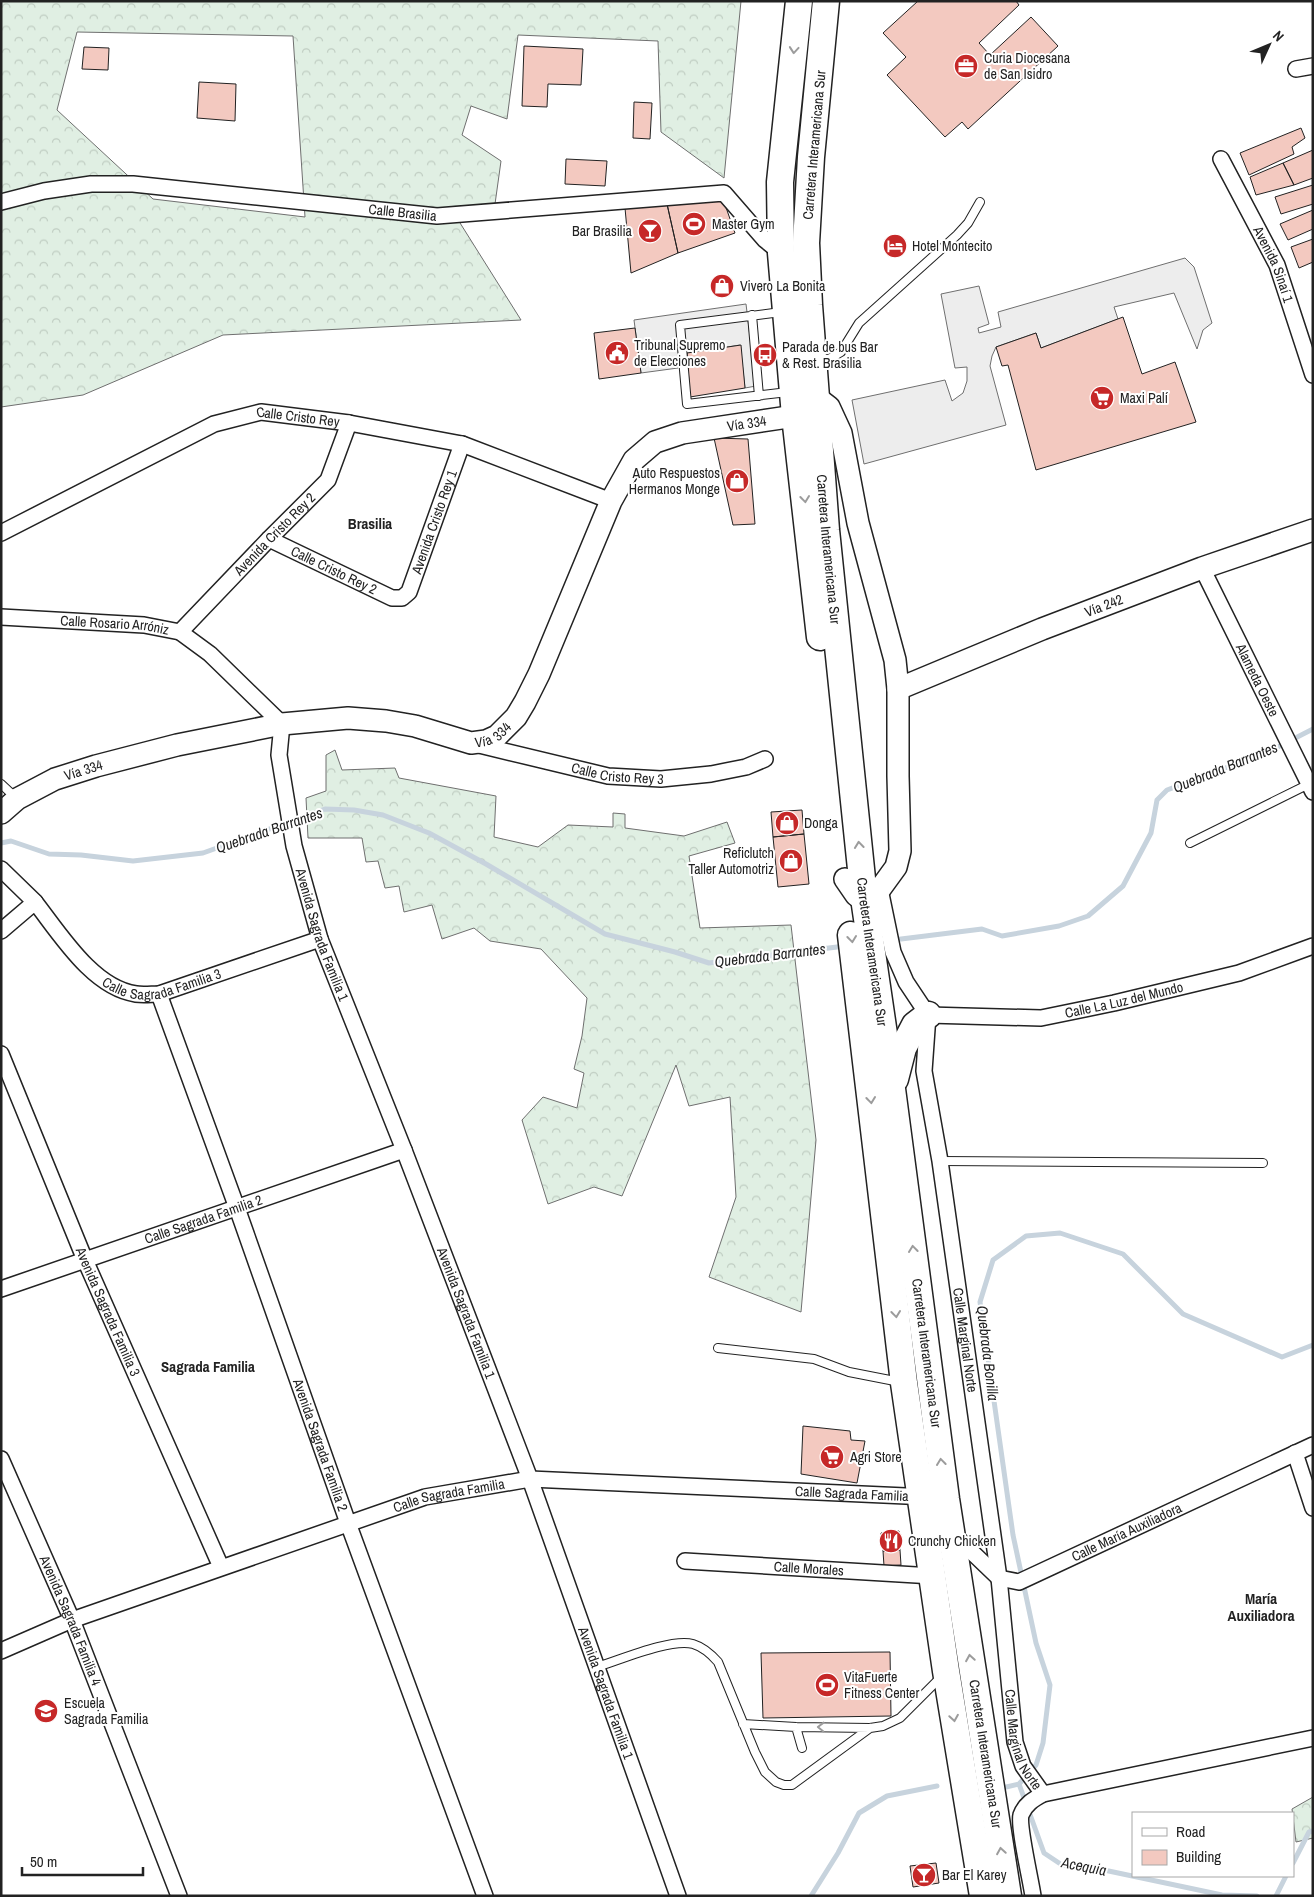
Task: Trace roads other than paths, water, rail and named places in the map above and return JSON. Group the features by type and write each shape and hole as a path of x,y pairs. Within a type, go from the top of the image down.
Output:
{"highway":[{"name":"Carretera Interamericana Sur","path":"798,1 780,199 781,253 786,311 806,388 824,664 844,879 904,1383 933,1498 951,1532 973,1760 968,1809 983,1896"},
{"name":"Carretera Interamericana Sur","path":"826,1 811,157 806,243 806,388 804,432 817,464 823,490 872,893 933,1498 933,1576 946,1671 973,1760 993,1806 1008,1896"},
{"path":"780,199 804,342 807,350 806,388"},
{"path":"892,1089 903,1048 915,1025 928,1016"}],"street":[{"path":"1296,70 1313,66"},
{"name":"Avenida Sinaí 1","path":"1221,159 1277,265 1313,375"},
{"name":"Calle Brasilia","path":"1,202 44,191 91,184 133,184 437,216 724,193 765,240 781,253"},
{"path":"806,388 829,407 841,433 858,523 895,660 898,689 900,851 896,868 872,893 860,898 844,879"},
{"name":"Vía 334","path":"1,813 17,799 55,779 96,766 177,745 282,724 348,718 386,721 415,726 471,743 486,741 497,736 507,727 525,702 611,501 634,460 655,442 682,433 706,428 806,388"},
{"name":"Calle Cristo Rey","path":"1,533 214,424 261,412 349,423 462,444 611,501"},
{"name":"Avenida Cristo Rey 2","path":"180,632 269,538 328,480 349,423"},
{"name":"Avenida Cristo Rey 1","path":"402,598 409,592 462,444"},
{"name":"Vía 242","path":"898,689 1042,629 1202,568 1313,530"},
{"name":"Calle Cristo Rey 2","path":"269,538 392,598 402,598"},
{"name":"Alameda Oeste","path":"1202,568 1311,788"},
{"name":"Calle Rosario Arróniz","path":"1,617 144,624 180,632 210,654 282,724"},
{"name":"Avenida Sagrada Familia 1","path":"282,724 278,755 294,846 320,939 404,1150 530,1479 678,1896"},
{"name":"Calle Cristo Rey 3","path":"471,743 608,776 661,778 711,774 746,767 765,759"},
{"name":"Calle Sagrada Familia 3","path":"1,869 35,902 78,957 99,977 121,989 136,994 159,994 320,939"},
{"path":"872,893 906,982 928,1016"},
{"path":"1,931 35,902"},
{"name":"Calle La Luz del Mundo","path":"928,1016 1041,1018 1114,1003 1239,973 1313,946"},
{"name":"Avenida Sagrada Familia 2","path":"159,994 348,1523 485,1896"},
{"name":"Calle Marginal Norte","path":"928,1016 924,1071 940,1161 999,1578 1015,1742 1023,1766 1044,1794"},
{"name":"Avenida Sagrada Familia 3","path":"1,1054 85,1260 221,1567"},
{"name":"Calle Sagrada Familia 2","path":"1,1289 404,1150"},
{"name":"Calle María Auxiliadora","path":"999,1578 1019,1582 1034,1576 1313,1445"},
{"path":"1295,1452 1313,1508"},
{"name":"Avenida Sagrada Familia 4","path":"1,1458 72,1620 179,1896"},
{"name":"Calle Sagrada Familia","path":"1,1652 72,1620 425,1497 530,1479 933,1498"},
{"path":"951,1532 999,1578"},
{"name":"Calle Morales","path":"685,1560 933,1576"},
{"path":"1033,1896 1020,1821 1025,1808 1032,1800 1044,1794 1313,1738"}],"lane":[{"path":"786,311 680,324 687,404 759,396 806,388 829,359 841,352 859,323 957,235 968,223 980,202"},
{"path":"752,315 759,396"},
{"path":"1,784 17,799"},
{"path":"1190,843 1311,788"},
{"path":"940,1161 1263,1163"},
{"path":"718,1348 814,1359 849,1372 904,1383"},
{"path":"597,1667 674,1642 692,1644 708,1651 718,1662 765,1772 776,1782 784,1785 792,1785 870,1728"},
{"path":"743,1724 796,1727 870,1728 883,1726 900,1718 946,1671"},
{"path":"796,1727 802,1748"}],"waterway":[{"name":"Quebrada Barrantes","path":"893,940 982,929 1002,936 1059,926 1088,916 1123,886 1151,833 1157,800 1167,790 1268,752 1313,729"},
{"name":"Quebrada Barrantes","path":"1,843 11,841 49,854 81,855 133,861 203,853 325,809 354,810 383,815 429,833 605,934 709,963 845,946"},
{"name":"Quebrada Bonilla","path":"1002,1788 1019,1784 1036,1765 1043,1743 1050,1685 1036,1643 1013,1535 980,1302 993,1260 1026,1236 1060,1233 1123,1254 1183,1314 1282,1357 1313,1345"},
{"name":"Acequia","path":"1019,1784 1044,1853 1062,1865 1085,1866 1132,1876"},
{"name":"Quebrada Bonilla","path":"811,1896 838,1853 859,1813 887,1796 937,1786"},
{"name":"Acequia","path":"1294,1861 1309,1832 1313,1831"},
{"name":"Acequia","path":"1137,1877 1222,1895 1257,1896"},
{"name":"Acequia","path":"1276,1896 1286,1877"}],"place":[{"name":"Curia Diocesana de San Isidro","path":"966,66"},
{"name":"Master Gym","path":"694,224"},
{"name":"Bar Brasilia","path":"650,231"},
{"name":"Hotel Montecito","path":"895,246"},
{"name":"Vivero La Bonita","path":"722,286"},
{"name":"Tribunal Supremo de Elecciones","path":"617,353"},
{"name":"Parada de bus Bar & Rest. Brasilia","path":"765,355"},
{"name":"Maxi Palí","path":"1102,398"},
{"name":"Auto Respuestos Hermanos Monge","path":"737,481"},
{"name":"Donga","path":"787,823"},
{"name":"Reficlutch Taller Automotriz","path":"791,861"},
{"name":"Agri Store","path":"832,1457"},
{"name":"Crunchy Chicken","path":"891,1541"},
{"name":"VitaFuerte Fitness Center","path":"827,1685"},
{"name":"Escuela Sagrada Familia","path":"46,1711"},
{"name":"Bar El Karey","path":"924,1875"}],"district":[{"name":"Brasilia","path":"370,523"},
{"name":"Sagrada Familia","path":"208,1366"},
{"name":"María Auxiliadora","path":"1261,1606"}]}
